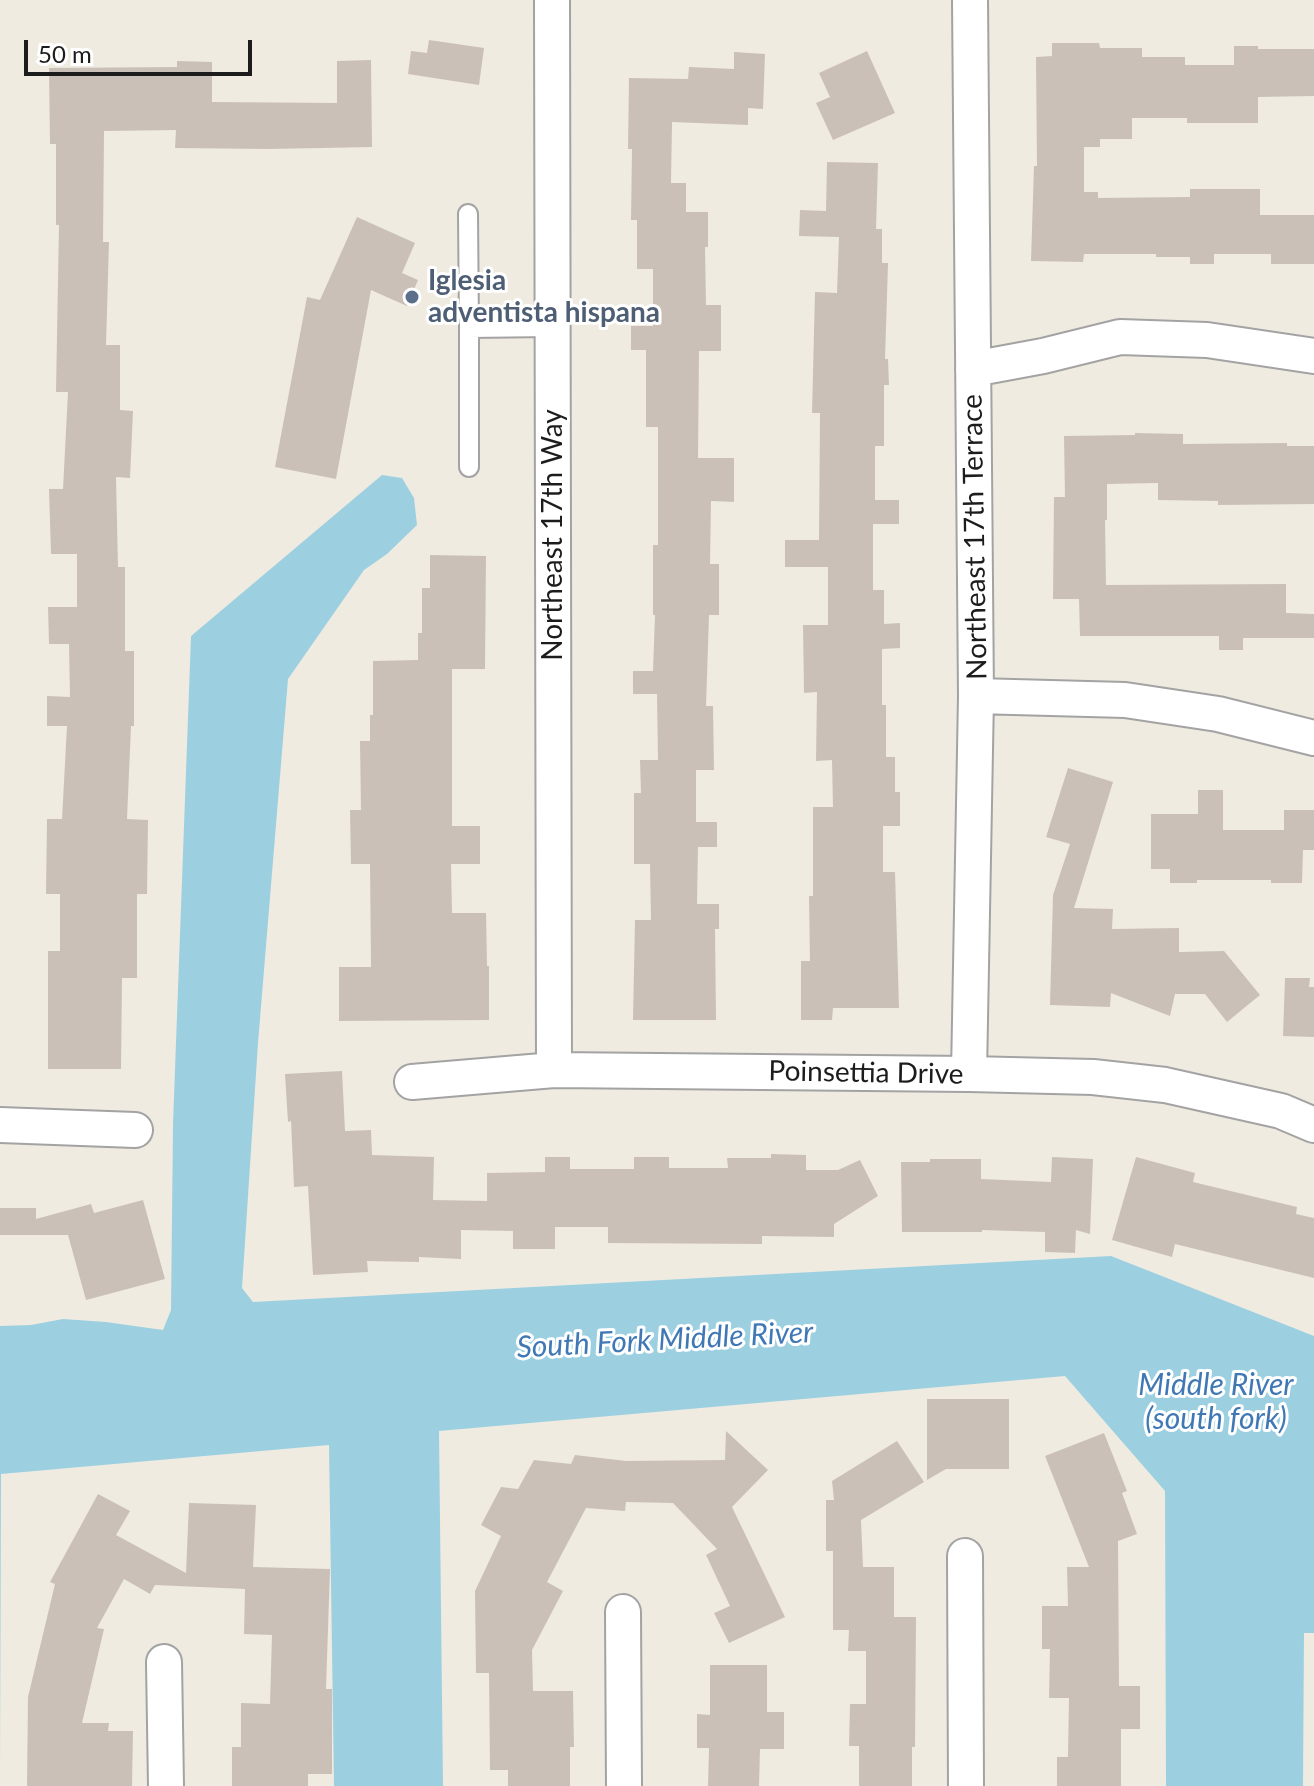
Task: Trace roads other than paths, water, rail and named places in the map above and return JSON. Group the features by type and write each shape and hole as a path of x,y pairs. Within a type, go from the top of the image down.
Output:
{"street":[{"name":"Northeast 17th Way","path":"552,0 554,1070"},
{"name":"Northeast 17th Terrace","path":"969,1074 976,696 970,0"},
{"path":"973,369 1120,337 1207,340 1314,356"},
{"path":"976,696 1125,700 1218,714 1314,738"},
{"name":"Poinsettia Drive","path":"412,1082 554,1070 1093,1077 1165,1085 1281,1111 1314,1125"},
{"path":"0,1125 135,1130"},
{"path":"965,1556 966,1786"},
{"path":"623,1612 624,1786"},
{"path":"164,1662 166,1786"}],"lane":[{"path":"468,214 469,467"},
{"path":"469,328 552,327"}],"water":[{"name":"Middle River (south fork)","path":"382,475 402,478 414,498 417,525 387,554 364,570 288,679 258,1043 242,1288 253,1302 1111,1256 1314,1336 1314,1633 1304,1633 1303,1786 1166,1786 1165,1491 1065,1376 439,1431 443,1786 334,1786 329,1445 1,1474 0,1770 0,1326 31,1325 63,1319 163,1330 171,1310 173,1124 191,636"}],"place":[{"name":"Iglesia adventista hispana","path":"412,297"}],"water label":[{"name":"South Fork Middle River","path":"665,1340"}]}
